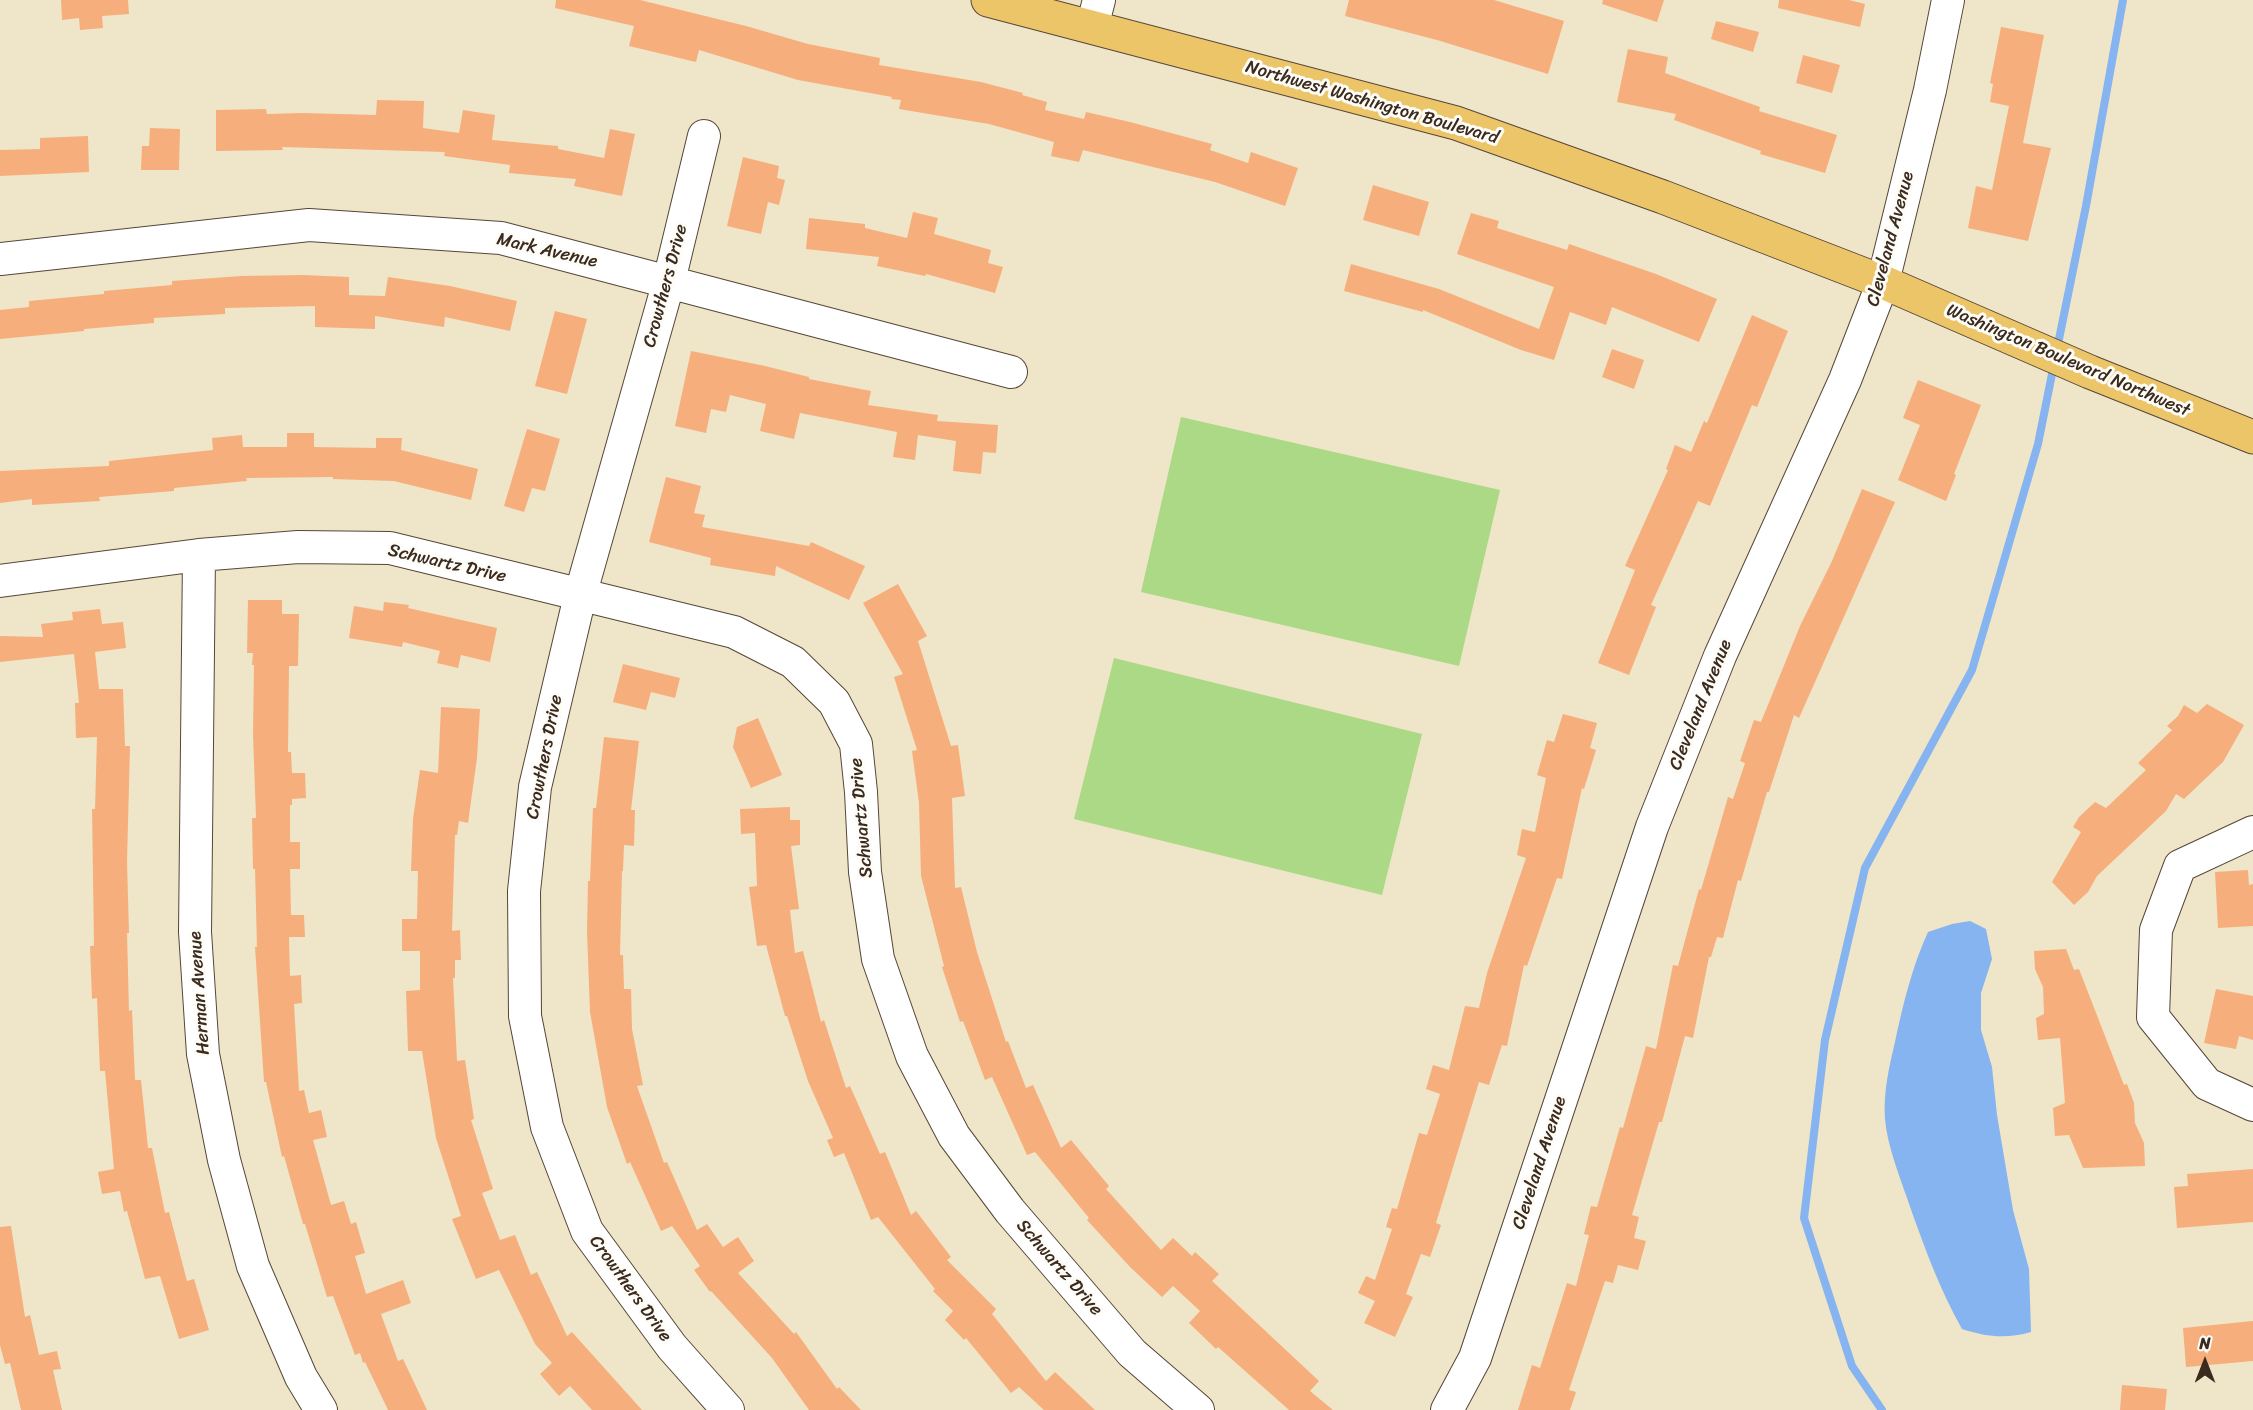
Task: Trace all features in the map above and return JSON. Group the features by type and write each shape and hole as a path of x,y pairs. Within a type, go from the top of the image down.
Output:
{"main road":[{"name":"Northwest Washington Boulevard","path":"988,0 1096,14 1456,123 1663,197 1883,282"},
{"name":"Washington Boulevard Northwest","path":"1883,282 2090,372 2253,437"}],"street":[{"name":"Cleveland Avenue","path":"1447,1410 1475,1358 1652,827 1720,656 1845,380 1883,282 1930,90 1948,0"},
{"name":"Crowthers Drive","path":"704,136 669,281 580,596 536,787 524,891 525,1016 547,1127 587,1231 672,1347 728,1410"},
{"name":"Mark Avenue","path":"0,259 309,225 501,238 1011,372"},
{"name":"Schwartz Drive","path":"0,580 199,555 298,547 390,548 735,632 793,662 834,702 856,744 865,872 878,958 918,1066 954,1136 1010,1211 1132,1353 1198,1410"},
{"name":"Herman Avenue","path":"199,555 195,932 204,1054 224,1160 253,1266 301,1377 321,1410"},
{"path":"2253,832 2180,866 2156,930 2153,1017 2207,1084 2253,1105"}],"green space":[{"path":"1181,417 1500,490 1459,666 1141,592"},
{"path":"1114,658 1422,734 1382,895 1074,819"}],"water":[{"path":"1970,921 1986,929 1992,959 1981,993 1981,1030 1992,1067 1997,1115 2013,1210 2029,1269 2031,1332 2013,1336 1980,1334 1962,1329 1939,1282 1919,1232 1894,1159 1885,1119 1886,1090 1891,1061 1908,986 1922,945 1928,932"}],"building":[{"path":"61,0 128,0 129,14 102,16 103,28 80,30 79,18 62,20"},
{"path":"556,0 640,0 808,44 880,58 879,65 981,82 1023,93 1022,95 1047,102 1045,110 1084,119 1086,112 1130,122 1212,144 1210,150 1248,163 1251,152 1298,168 1285,206 1215,182 1083,150 1079,162 1051,156 1054,142 989,124 899,109 901,100 891,99 892,97 798,80 699,50 696,62 629,46 634,26 555,8"},
{"path":"1349,0 1494,0 1564,21 1548,74 1437,40 1345,16"},
{"path":"1603,0 1664,0 1657,22 1602,4"},
{"path":"1779,0 1849,0 1865,4 1860,27 1778,8"},
{"path":"1716,21 1759,32 1753,52 1711,39"},
{"path":"2001,27 2044,35 2023,143 2051,148 2028,241 1968,228 1976,186 1992,190 2009,106 1990,102 1993,84 1990,83"},
{"path":"1628,49 1668,57 1665,73 1760,107 1759,111 1837,135 1825,173 1760,154 1761,151 1674,120 1676,114 1617,102"},
{"path":"1803,55 1840,65 1832,93 1796,83"},
{"path":"377,100 424,101 423,128 459,133 463,110 495,115 492,140 558,146 558,149 604,158 610,129 635,134 622,196 574,186 576,179 509,173 510,165 444,156 445,152 282,147 283,150 216,151 216,110 266,109 267,114 376,115"},
{"path":"150,128 180,129 179,170 141,170 142,146 149,146"},
{"path":"88,136 89,172 0,176 0,150 40,149 40,138"},
{"path":"743,157 779,166 777,178 785,180 779,205 768,202 761,234 727,226"},
{"path":"1373,185 1429,202 1419,236 1363,220"},
{"path":"913,212 938,218 934,234 991,250 988,263 1003,267 995,293 926,274 925,276 877,266 879,257 806,249 809,218 865,224 865,228 907,238"},
{"path":"1471,213 1499,221 1497,228 1567,250 1569,244 1656,274 1717,299 1699,342 1612,307 1606,325 1570,312 1554,360 1521,350 1423,310 1423,312 1344,291 1351,264 1439,289 1539,329 1554,287 1457,254"},
{"path":"241,276 349,277 349,295 385,296 388,277 450,286 517,301 510,331 445,317 444,327 375,316 375,329 315,327 315,306 225,308 225,314 154,318 154,323 0,339 0,310 29,307 29,301 172,285 172,281"},
{"path":"555,311 587,319 567,394 535,386"},
{"path":"1752,315 1788,331 1757,407 1752,405 1710,506 1698,501 1651,605 1656,607 1629,675 1598,663 1635,570 1625,566 1668,470 1666,469 1675,445 1691,452 1704,421 1707,423"},
{"path":"1612,349 1644,360 1634,389 1602,377"},
{"path":"691,351 871,391 868,405 938,415 937,421 998,425 996,453 983,452 981,474 953,471 956,441 918,435 915,460 893,457 897,432 800,413 794,439 760,431 766,404 730,395 726,412 711,409 706,433 675,426"},
{"path":"1918,380 1981,405 1946,501 1898,480 1920,425 1903,418"},
{"path":"527,429 560,439 545,491 532,488 524,512 504,506"},
{"path":"287,433 314,433 314,447 376,448 376,438 402,438 401,450 478,469 471,500 394,481 333,479 333,477 246,478 247,481 174,488 174,491 99,497 100,501 32,505 32,499 0,503 0,471 109,466 109,461 213,450 212,438 242,435 243,447 287,447"},
{"path":"666,477 701,486 694,513 705,515 702,527 809,546 811,542 865,566 849,600 776,566 775,576 710,565 711,558 649,542"},
{"path":"1862,489 1895,502 1799,718 1794,715 1769,792 1767,792 1741,881 1738,880 1723,938 1717,937 1711,957 1709,957 1693,1038 1685,1036 1662,1122 1659,1122 1632,1215 1639,1217 1634,1238 1646,1241 1638,1270 1618,1265 1613,1283 1605,1281 1569,1390 1576,1392 1570,1410 1518,1410 1532,1365 1540,1368 1567,1283 1576,1286 1589,1235 1584,1234 1591,1206 1597,1207 1620,1127 1623,1128 1646,1046 1656,1049 1673,965 1678,966 1728,797 1733,799 1745,763 1740,761 1754,720 1761,722 1800,626 1832,561"},
{"path":"898,584 927,636 918,641 951,746 958,745 965,796 952,798 955,888 961,887 977,952 1006,1042 1008,1041 1026,1088 1033,1085 1061,1148 1071,1140 1109,1186 1106,1189 1161,1250 1173,1238 1192,1256 1195,1252 1219,1274 1212,1281 1319,1381 1310,1391 1333,1410 1289,1410 1218,1347 1216,1349 1189,1323 1200,1311 1173,1286 1162,1297 1130,1267 1087,1220 1089,1218 1035,1152 1027,1155 992,1077 985,1080 963,1021 960,1022 942,967 944,966 921,876 919,803 912,751 917,750 894,677 903,674 863,603"},
{"path":"248,600 282,600 282,614 299,614 298,666 289,666 288,752 291,752 292,773 305,773 306,798 292,799 292,805 290,805 290,842 300,842 300,869 290,869 291,915 304,915 305,937 289,937 290,976 301,975 302,1003 294,1004 299,1091 304,1090 309,1113 321,1110 327,1137 313,1140 331,1205 344,1201 351,1224 356,1222 365,1253 355,1256 366,1294 403,1280 411,1303 381,1314 398,1361 403,1359 427,1410 388,1410 360,1353 355,1355 333,1296 327,1297 284,1156 282,1157 266,1082 264,1082 255,947 257,947 252,818 256,818 253,734 254,665 252,665 253,653 247,653"},
{"path":"384,602 409,605 408,608 497,628 490,662 461,655 458,668 437,663 440,651 403,642 402,647 349,638 354,606 383,611"},
{"path":"100,609 102,624 123,622 126,648 95,652 99,689 123,689 125,746 130,746 127,862 129,933 127,933 129,1011 132,1010 135,1080 141,1080 148,1148 152,1148 165,1213 169,1212 187,1281 194,1279 209,1330 179,1339 160,1276 145,1279 127,1211 124,1212 120,1191 102,1194 98,1172 114,1169 105,1071 100,1071 97,998 92,999 90,946 94,946 92,809 95,809 97,737 76,738 75,703 79,703 74,654 0,662 0,636 43,637 41,624 73,620 72,612"},
{"path":"623,664 680,678 675,698 651,692 646,710 613,702"},
{"path":"2207,704 2244,725 2223,762 2184,799 2176,794 2166,811 2097,876 2088,892 2074,905 2052,882 2081,832 2073,827 2079,817 2095,802 2106,808 2146,770 2138,763 2172,730 2167,726 2178,716 2184,705 2197,713"},
{"path":"441,707 480,709 477,758 468,823 459,821 457,835 455,835 452,931 460,930 461,960 455,960 455,978 453,978 457,1061 465,1060 474,1119 471,1120 493,1189 482,1193 500,1240 515,1235 531,1275 537,1272 567,1336 572,1332 642,1410 592,1410 570,1386 559,1396 540,1374 552,1363 535,1344 499,1270 476,1279 452,1219 461,1216 436,1138 422,1051 408,1051 406,991 420,990 420,951 402,951 402,919 417,919 418,871 411,871 413,819 420,770 438,773"},
{"path":"1563,714 1597,723 1590,748 1596,750 1584,789 1582,788 1562,879 1557,878 1527,966 1524,965 1507,1046 1502,1045 1489,1085 1479,1082 1436,1223 1441,1225 1430,1257 1421,1254 1406,1294 1413,1297 1395,1337 1364,1323 1375,1301 1358,1293 1366,1276 1375,1280 1392,1229 1386,1227 1392,1208 1397,1209 1419,1133 1427,1135 1440,1094 1426,1089 1433,1065 1449,1070 1465,1006 1479,1008 1487,973 1526,858 1517,855 1522,829 1535,832 1546,778 1537,775 1547,740 1554,742"},
{"path":"758,718 782,775 751,788 733,747 737,727"},
{"path":"604,737 639,741 631,810 635,810 634,846 624,845 620,955 623,955 624,989 631,989 632,1029 643,1085 637,1086 664,1163 667,1162 697,1230 707,1224 723,1247 738,1237 754,1261 738,1273 794,1334 796,1332 837,1389 839,1387 861,1410 809,1410 772,1358 710,1292 694,1270 700,1266 672,1226 661,1231 630,1162 627,1164 607,1107 590,1012 588,881 590,881 593,808 596,808"},
{"path":"790,807 790,820 800,820 800,845 791,846 799,909 790,910 795,953 803,951 821,1022 824,1020 846,1088 850,1086 880,1154 885,1152 911,1215 916,1211 951,1257 947,1260 996,1309 992,1314 1046,1381 1055,1372 1095,1410 1044,1410 1019,1387 1011,1393 966,1338 964,1340 945,1320 953,1311 933,1291 935,1289 878,1217 871,1220 844,1153 834,1157 827,1140 833,1138 808,1081 787,1016 785,1016 766,945 757,946 749,887 757,886 755,833 741,834 740,809"},
{"path":"2248,870 2249,885 2253,884 2253,926 2218,928 2215,872"},
{"path":"2066,949 2074,970 2079,969 2124,1085 2127,1084 2134,1103 2135,1123 2144,1143 2145,1166 2083,1168 2069,1135 2055,1136 2053,1108 2065,1103 2060,1038 2038,1040 2036,1018 2044,1014 2043,987 2035,969 2034,951"},
{"path":"2216,989 2253,996 2253,1040 2239,1036 2236,1049 2204,1043"},
{"path":"2253,1169 2253,1222 2177,1228 2174,1187 2188,1186 2187,1174"},
{"path":"11,1226 25,1317 30,1315 39,1355 57,1351 61,1369 53,1370 62,1410 21,1410 10,1363 5,1364 0,1345 0,1227"},
{"path":"2253,1321 2253,1361 2186,1367 2183,1328"},
{"path":"2122,1385 2167,1389 2165,1410 2120,1410"}],"waterway":[{"path":"2057,349 2086,206 2123,0"},
{"path":"1882,1410 1852,1366 1804,1218 1825,1040 1865,868 1972,670 2038,444 2054,364"}]}
